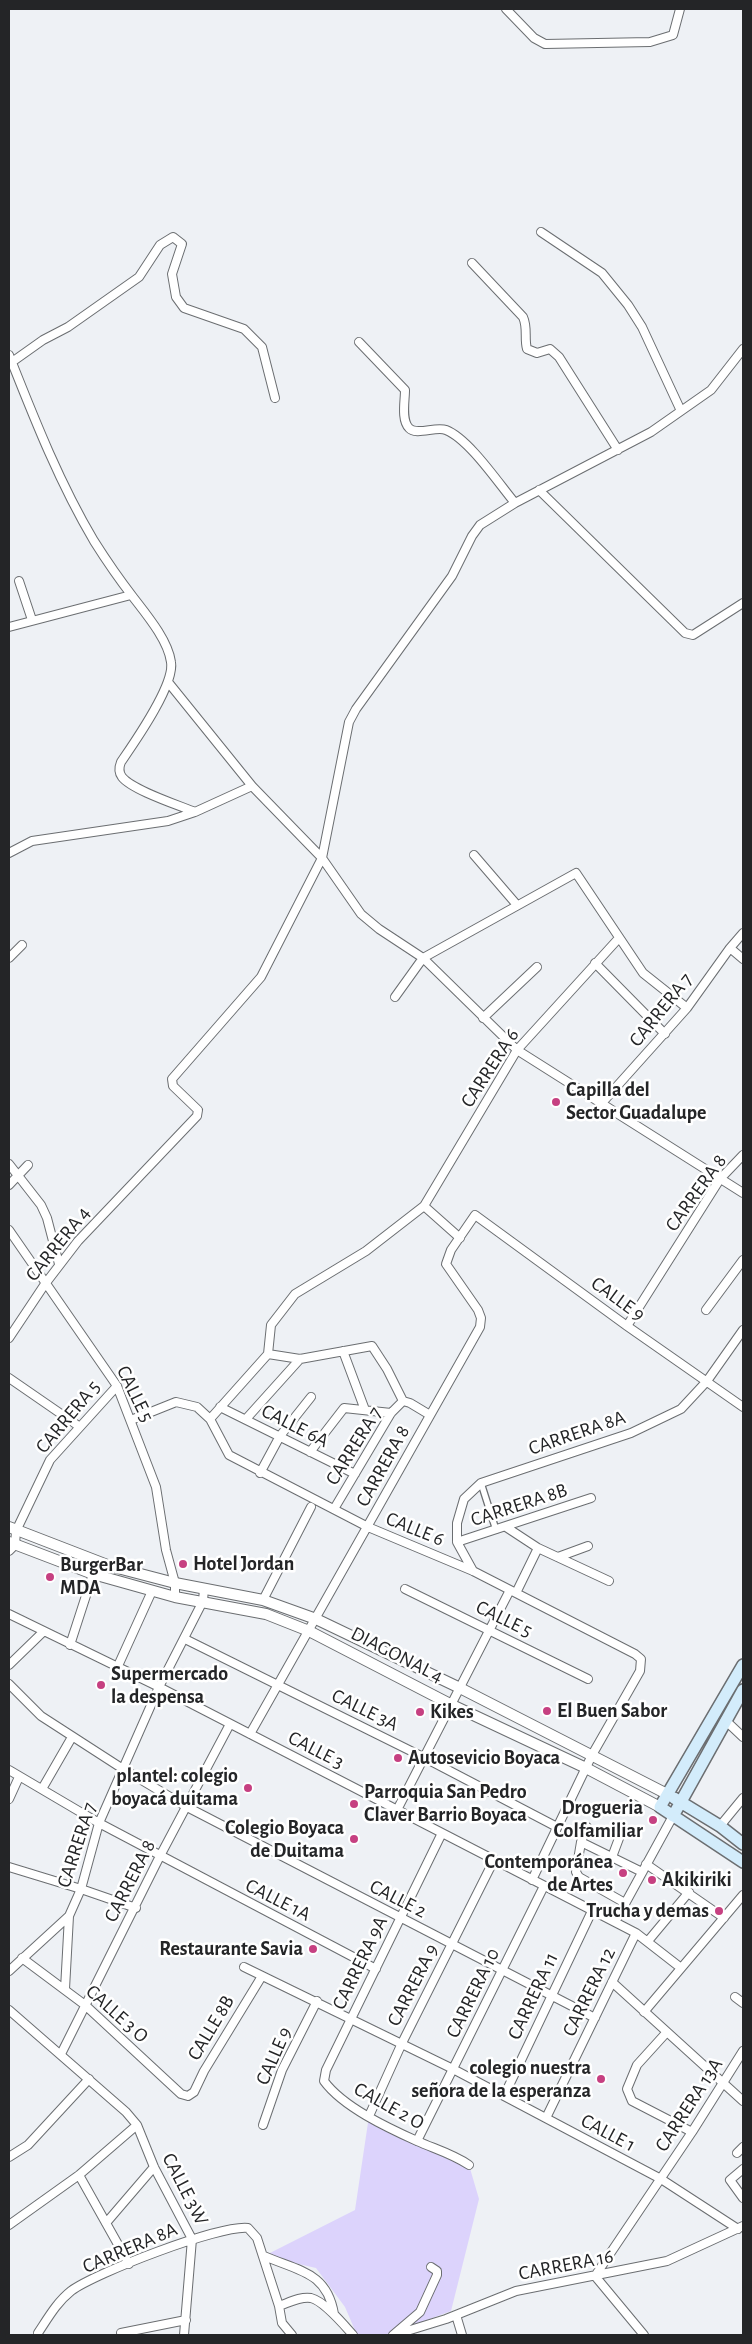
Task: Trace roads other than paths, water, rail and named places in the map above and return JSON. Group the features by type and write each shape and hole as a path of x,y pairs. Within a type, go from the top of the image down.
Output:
{"main road":[{"path":"660,1807 743,1665"},
{"path":"674,1816 743,1690"},
{"name":"DIAGONAL 4","path":"667,1794 720,1826 743,1844"},
{"name":"DIAGONAL 4","path":"660,1807 743,1862"}],"street":[{"path":"506,9 534,38 545,44 650,42 673,35 680,9"},
{"path":"541,232 602,273 628,305 642,327 681,411"},
{"path":"195,812 132,786 121,777 119,768 151,716 168,682 171,672 171,661 156,626 95,542 63,486 10,358 68,327 139,277 160,245 173,237 182,244 172,274 176,297 184,308 244,329 262,347 275,398"},
{"path":"472,264 523,317 526,325 525,340 527,349 537,352 550,350 559,357 618,450"},
{"path":"359,342 405,390 405,419 408,428 413,431 439,428 448,430 472,451 514,503"},
{"path":"322,858 348,722 452,576 472,536 480,525 514,503 651,432 711,390 743,349"},
{"path":"540,490 685,633 693,635 743,603"},
{"path":"19,582 32,620"},
{"path":"9,627 132,595"},
{"path":"168,682 252,786 322,858 361,914 379,929 423,958 517,1050 743,1193"},
{"path":"9,854 32,841 168,821 195,812 252,786"},
{"path":"474,855 517,905"},
{"name":"CARRERA 4","path":"9,1338 59,1264 107,1209 140,1177 198,1113 198,1110 173,1086 172,1079 261,977 322,858"},
{"path":"395,997 423,958 576,873 642,973 687,1008"},
{"name":"CARRERA 7","path":"601,1104 687,1008 730,948 743,934"},
{"name":"CARRERA 6","path":"424,1206 517,1050 619,938"},
{"path":"9,958 22,945"},
{"path":"730,948 743,960"},
{"path":"595,963 665,1034"},
{"path":"483,1018 537,967"},
{"name":"CARRERA 8","path":"626,1326 720,1179 743,1155"},
{"path":"9,1164 17,1177 41,1205 47,1218 59,1264"},
{"path":"9,1185 28,1165"},
{"path":"210,1418 268,1354 271,1325 295,1294 366,1251 424,1206 460,1238"},
{"name":"CARRERA 8","path":"250,1734 310,1631 480,1327 481,1318 478,1310 446,1264 446,1258 475,1216"},
{"name":"CALLE 9","path":"475,1216 626,1326 743,1407"},
{"name":"CALLE 5","path":"9,1230 117,1386 156,1488 166,1550 175,1583 175,1597"},
{"path":"706,1310 743,1260"},
{"name":"CARRERA 8A","path":"457,1542 457,1523 464,1499 481,1483 631,1432 682,1409 707,1381 743,1330"},
{"path":"268,1354 300,1359 370,1346 404,1402 410,1403 430,1415"},
{"path":"342,1351 365,1410"},
{"path":"246,1419 300,1359"},
{"path":"9,1378 80,1427"},
{"name":"CARRERA 5","path":"11,1546 12,1529 50,1460 117,1386"},
{"path":"260,1473 280,1436 311,1397"},
{"name":"CALLE 6","path":"131,1420 176,1402 197,1407 210,1418 228,1455 368,1527 473,1571 635,1654 641,1659 640,1671 592,1755"},
{"name":"CARRERA 7","path":"334,1510 391,1413 404,1402"},
{"name":"CALLE 6A","path":"220,1407 355,1474"},
{"path":"310,1452 344,1408 391,1413"},
{"path":"481,1483 496,1530"},
{"name":"CARRERA 8B","path":"457,1542 591,1498"},
{"name":"CARRERA 7","path":"263,1600 311,1506"},
{"path":"506,1526 538,1548 609,1581"},
{"name":"DIAGONAL 4","path":"12,1529 110,1566 175,1583 263,1600 316,1619 460,1688 667,1794"},
{"path":"457,1542 473,1571"},
{"name":"DIAGONAL 4","path":"11,1546 92,1574 175,1597 266,1614 310,1631 452,1705 586,1768 660,1807"},
{"path":"558,1557 588,1546"},
{"path":"397,1810 452,1705 488,1630 538,1548"},
{"path":"70,1645 92,1574"},
{"path":"203,1602 204,1589"},
{"name":"CALLE 5","path":"405,1589 588,1679"},
{"path":"117,1668 152,1591"},
{"name":"CARRERA 7","path":"9,1971 69,1916 81,1889 98,1823 160,1688 203,1602"},
{"name":"CALLE 3","path":"9,1614 42,1632 160,1688 636,1933 681,1968"},
{"path":"9,1665 42,1632"},
{"name":"CALLE 3A","path":"185,1639 424,1757 557,1827"},
{"path":"9,1684 41,1716 123,1769 188,1807"},
{"path":"725,1720 743,1738"},
{"name":"CARRERA 8","path":"61,2054 84,2005 136,1908 160,1856 188,1807 230,1724"},
{"path":"42,1789 72,1737"},
{"path":"532,1880 592,1755"},
{"name":"CALLE 1A","path":"9,1770 98,1823 376,1969"},
{"path":"9,1799 19,1777"},
{"path":"720,1826 743,1798"},
{"name":"CALLE 2","path":"188,1807 595,2018"},
{"path":"615,1922 674,1816"},
{"path":"587,1827 581,1842 576,1872 579,1877 626,1903"},
{"path":"612,1857 621,1832"},
{"name":"CARRERA 9A","path":"324,2082 326,2070 442,1833"},
{"path":"581,1842 642,1872"},
{"name":"CARRERA 9","path":"369,2116 402,2043 494,1860"},
{"path":"646,1864 724,1918"},
{"path":"9,1867 136,1908"},
{"name":"CARRERA 10","path":"417,2141 544,1886"},
{"path":"648,1941 689,1892"},
{"path":"644,2012 743,1895"},
{"name":"CARRERA 11","path":"504,2096 592,1910"},
{"path":"65,1989 69,1916"},
{"name":"CARRERA 12","path":"546,2118 636,1933"},
{"name":"CALLE 3 O","path":"22,1958 65,1989 181,2094 188,2096"},
{"name":"CALLE 1","path":"244,1966 453,2069 661,2179 741,2227"},
{"name":"CALLE 8B","path":"188,2096 194,2092 212,2057 262,1976"},
{"path":"612,1982 743,2101"},
{"path":"735,1997 743,2003"},
{"name":"CALLE 9","path":"263,2125 282,2070 317,2002"},
{"name":"CALLE 3W","path":"9,2010 126,2112 137,2125 154,2166 192,2239 184,2335"},
{"path":"666,2033 637,2065 627,2090 632,2102 692,2132"},
{"name":"CARRERA 13A","path":"595,2276 692,2132 743,2051"},
{"path":"9,2157 28,2145 89,2079"},
{"name":"CALLE 2 O","path":"324,2082 334,2094 369,2116 417,2141 458,2157 469,2165"},
{"path":"9,2225 79,2175 137,2125"},
{"path":"737,2153 743,2147"},
{"path":"106,2223 154,2166"},
{"path":"743,2169 730,2180 743,2198"},
{"path":"79,2175 130,2264"},
{"name":"CARRERA 16","path":"393,2335 456,2315 516,2291 667,2262 741,2227"},
{"name":"CARRERA 8A","path":"38,2333 53,2309 72,2290 192,2239 239,2228 248,2228 253,2232 264,2256"},
{"path":"264,2256 279,2306 282,2323 292,2335"},
{"path":"264,2256 317,2279 327,2289 334,2314"},
{"path":"393,2335 420,2312 437,2275 437,2270 431,2267"},
{"path":"595,2276 644,2335"},
{"path":"279,2306 313,2298 334,2314 353,2335"},
{"path":"456,2315 462,2335"},
{"path":"121,2333 186,2320"}],"place":[{"name":"Capilla del Sector Guadalupe","path":"556,1102"},
{"name":"Hotel Jordan","path":"183,1564"},
{"name":"BurgerBar MDA","path":"50,1577"},
{"name":"Supermercado la despensa","path":"101,1685"},
{"name":"El Buen Sabor","path":"547,1711"},
{"name":"Kikes","path":"420,1712"},
{"name":"Autosevicio Boyaca","path":"398,1758"},
{"name":"plantel: colegio boyacá duitama","path":"248,1788"},
{"name":"Parroquia San Pedro Claver Barrio Boyaca","path":"354,1804"},
{"name":"Drogueria Colfamiliar","path":"653,1820"},
{"name":"Colegio Boyaca de Duitama","path":"354,1839"},
{"name":"Contemporánea de Artes","path":"623,1873"},
{"name":"Akikiriki","path":"652,1880"},
{"name":"Trucha y demas","path":"719,1911"},
{"name":"Restaurante Savia","path":"313,1949"},
{"name":"colegio nuestra señora de la esperanza","path":"601,2079"}]}
